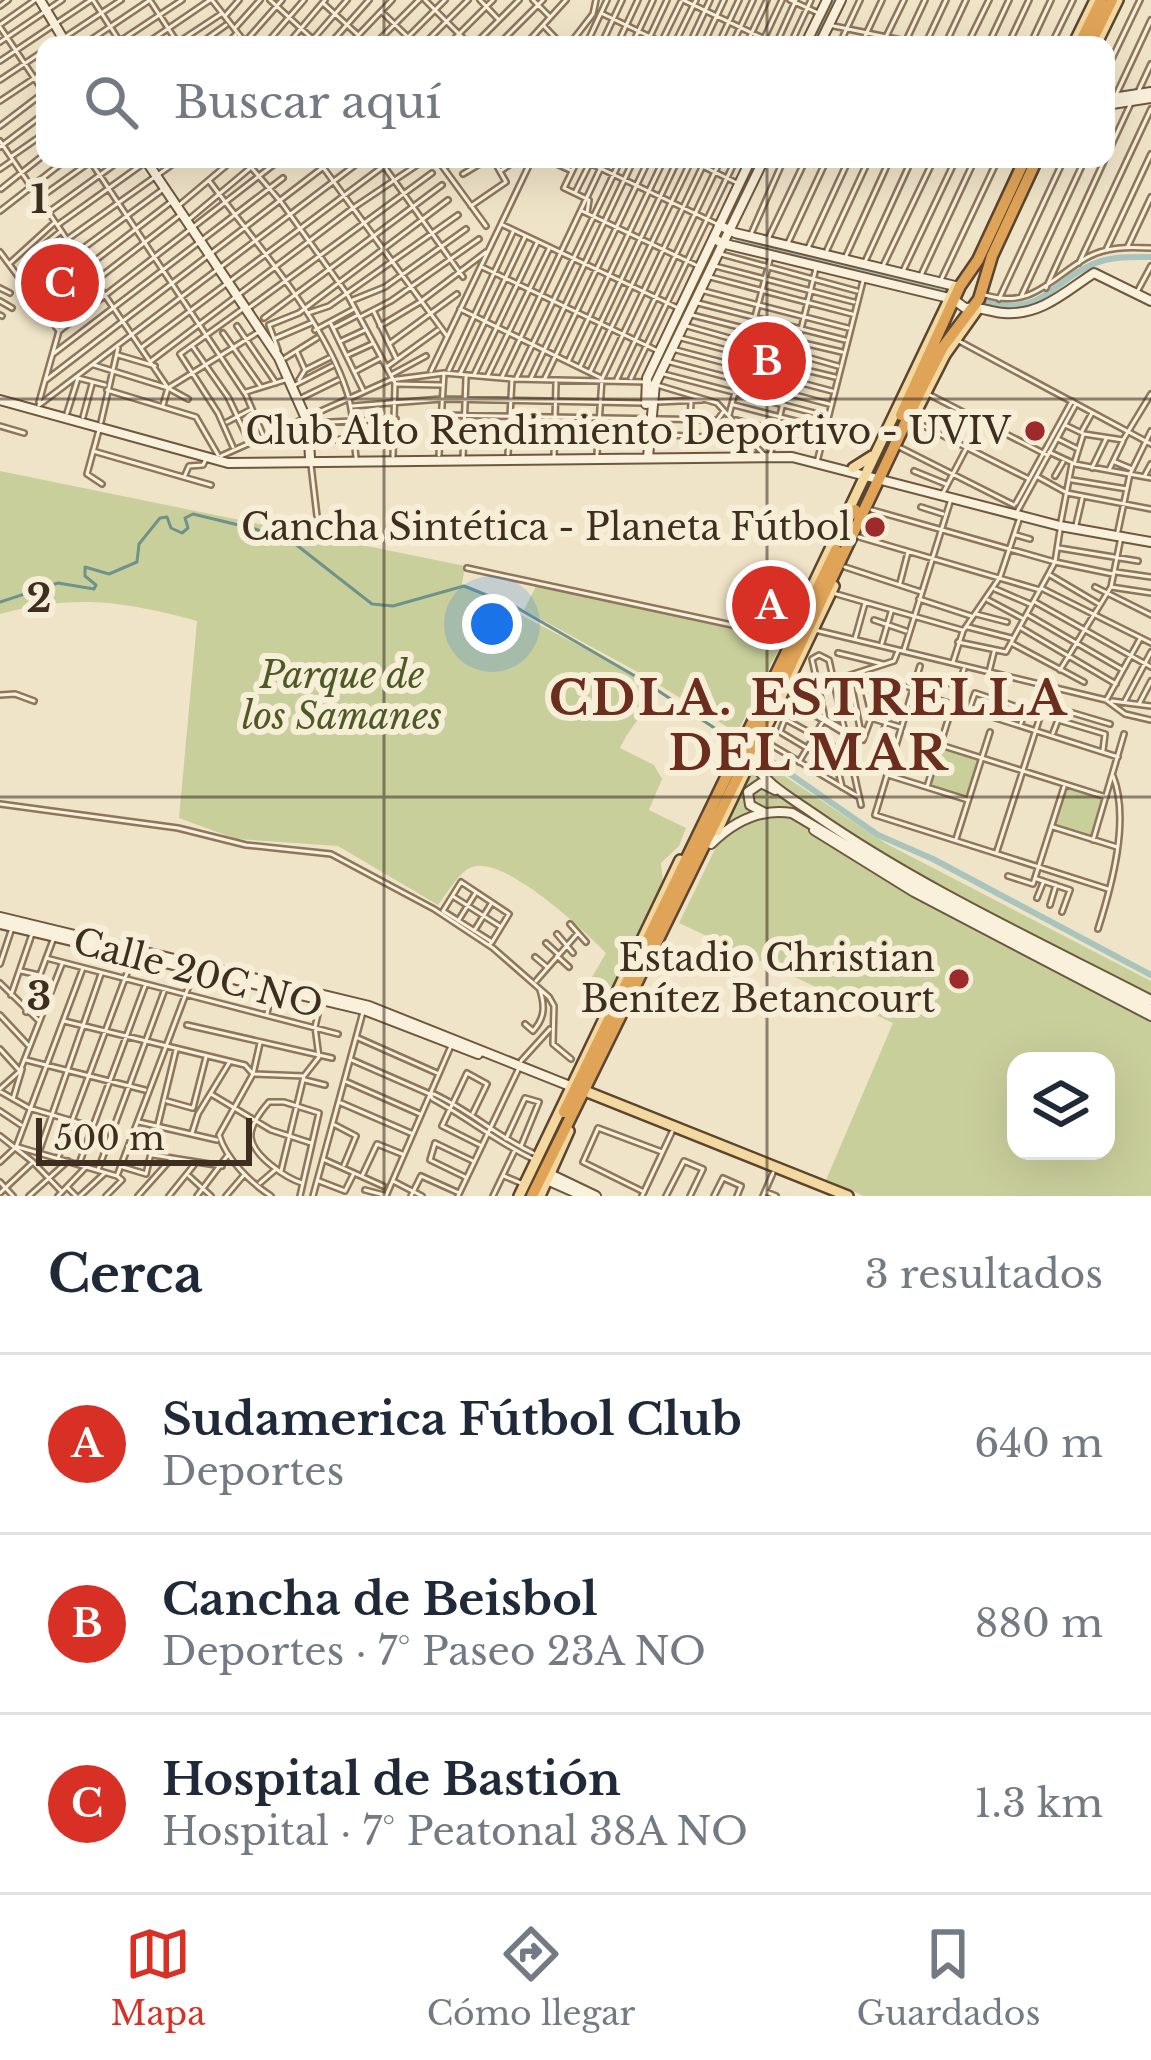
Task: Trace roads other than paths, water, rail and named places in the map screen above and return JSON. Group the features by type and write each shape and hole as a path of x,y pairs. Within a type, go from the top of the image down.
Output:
{"highway":[{"path":"1080,36 1098,0"},
{"path":"1098,36 1119,1"},
{"path":"528,1194 828,594 952,300 1019,168"},
{"path":"842,524 876,478 939,355 976,307 1036,168"},
{"path":"965,277 977,267 983,286"},
{"path":"578,1091 717,797 747,751 854,503"},
{"path":"717,797 720,777"}],"main road":[{"path":"38,0 62,36"},
{"path":"809,36 826,0"},
{"path":"824,36 841,0"},
{"path":"1115,101 1151,95"},
{"path":"152,168 245,309 265,328 306,420 309,460"},
{"path":"646,455 648,402 660,351 747,168"},
{"path":"651,383 662,374 760,168"},
{"path":"719,225 919,280 939,284 965,277"},
{"path":"713,238 952,300 963,308 1006,314 1037,309 1096,273 1151,300"},
{"path":"528,1194 549,1177 578,1091 720,777 747,751 778,705 870,509 876,452 952,300"},
{"path":"876,478 900,447 976,307"},
{"path":"0,397 219,458 646,455"},
{"path":"38,407 219,458 767,454 818,460 1076,530 1151,542"},
{"path":"852,470 876,452"},
{"path":"852,470 854,503"},
{"path":"528,1194 536,1158 578,1091 711,844 789,637 842,524"},
{"path":"747,751 758,770 791,797 895,866 1151,1005"},
{"path":"763,784 803,800 898,862 1015,923 1151,1005 1008,941 889,878 803,824 749,803 747,796 752,787 763,784"},
{"path":"711,844 733,825 770,812 806,819 891,873 1037,945"},
{"path":"0,921 377,1008 519,1068"},
{"path":"0,921 322,997"},
{"path":"1015,923 1037,945"},
{"path":"1008,941 1037,945"},
{"path":"344,1002 848,1196"},
{"path":"578,1091 833,1196"},
{"path":"549,1177 583,1196"},
{"path":"549,1177 596,1196"}],"street":[{"path":"0,6 8,0"},
{"path":"36,81 0,26 38,0"},
{"path":"0,42 62,0"},
{"path":"37,36 92,0 114,36"},
{"path":"72,36 121,0"},
{"path":"96,36 150,0 172,36"},
{"path":"130,36 182,0"},
{"path":"157,36 211,0 240,36"},
{"path":"190,36 239,0"},
{"path":"232,36 260,0"},
{"path":"270,0 309,36"},
{"path":"253,36 282,0"},
{"path":"273,36 304,0"},
{"path":"316,36 347,0"},
{"path":"338,36 368,0"},
{"path":"378,0 406,36"},
{"path":"358,36 392,0"},
{"path":"383,36 422,0 461,36"},
{"path":"410,36 446,0"},
{"path":"432,36 468,0"},
{"path":"480,0 500,20"},
{"path":"459,34 493,0"},
{"path":"482,36 519,0"},
{"path":"533,36 566,0"},
{"path":"579,36 598,15 596,0"},
{"path":"590,36 607,0"},
{"path":"606,36 622,0"},
{"path":"621,36 638,0"},
{"path":"636,36 653,0"},
{"path":"649,36 667,0"},
{"path":"669,36 682,0 756,36"},
{"path":"693,36 710,0"},
{"path":"707,36 724,0"},
{"path":"722,36 739,0"},
{"path":"736,36 753,0"},
{"path":"750,36 767,0"},
{"path":"766,36 782,0"},
{"path":"794,36 811,0"},
{"path":"843,36 860,0"},
{"path":"865,36 882,0"},
{"path":"886,36 904,0"},
{"path":"908,36 925,0"},
{"path":"929,36 946,0"},
{"path":"949,36 966,0"},
{"path":"971,36 988,0"},
{"path":"992,36 1009,0"},
{"path":"1012,36 1029,0"},
{"path":"1034,36 1051,0"},
{"path":"1055,36 1073,0"},
{"path":"1115,52 1140,0"},
{"path":"294,36 324,1 355,36"},
{"path":"780,36 794,1 820,14"},
{"path":"506,36 538,2 550,17"},
{"path":"672,36 695,3"},
{"path":"598,15 647,36"},
{"path":"1115,92 1151,20"},
{"path":"211,36 229,24"},
{"path":"543,25 552,36"},
{"path":"829,25 882,36"},
{"path":"0,61 36,37"},
{"path":"0,80 36,56"},
{"path":"1115,139 1151,64"},
{"path":"0,101 34,78"},
{"path":"0,126 36,100"},
{"path":"1078,264 1151,109"},
{"path":"36,119 1,144 168,388"},
{"path":"0,169 36,141"},
{"path":"1105,251 1151,154"},
{"path":"1,189 36,161"},
{"path":"0,211 54,168"},
{"path":"39,198 80,168"},
{"path":"96,168 244,392 263,435"},
{"path":"48,212 110,168"},
{"path":"0,268 136,168"},
{"path":"46,255 167,168"},
{"path":"38,407 59,331 153,258 181,215 223,168"},
{"path":"49,317 181,215 220,196 248,168"},
{"path":"252,168 347,293 374,343 392,380 397,404 393,456"},
{"path":"86,267 136,229 225,202 270,168"},
{"path":"46,380 323,168"},
{"path":"325,168 447,336"},
{"path":"38,407 351,168"},
{"path":"142,347 379,168"},
{"path":"385,168 461,274"},
{"path":"151,361 412,168"},
{"path":"445,168 486,226"},
{"path":"463,174 474,168"},
{"path":"471,206 506,180 498,168"},
{"path":"500,171 504,168"},
{"path":"430,373 528,168"},
{"path":"508,454 514,379 573,258 590,204 565,188 572,170 567,168"},
{"path":"575,193 588,168"},
{"path":"586,198 601,168 719,225"},
{"path":"501,378 561,252 616,168"},
{"path":"530,380 630,168"},
{"path":"544,380 645,168"},
{"path":"568,362 660,168"},
{"path":"581,378 600,323 674,168"},
{"path":"590,372 686,168"},
{"path":"598,454 602,379 702,168"},
{"path":"707,168 740,184"},
{"path":"617,379 717,168"},
{"path":"630,380 732,168"},
{"path":"750,236 780,168"},
{"path":"768,241 802,168"},
{"path":"787,245 823,168"},
{"path":"807,250 845,168"},
{"path":"825,255 865,168"},
{"path":"844,260 886,168"},
{"path":"863,265 908,168"},
{"path":"881,270 930,168"},
{"path":"901,275 952,168"},
{"path":"919,280 972,168"},
{"path":"939,284 994,168"},
{"path":"999,298 1060,168"},
{"path":"1020,299 1080,168"},
{"path":"1045,290 1101,168"},
{"path":"234,449 225,424 180,353 432,172"},
{"path":"53,354 283,178"},
{"path":"210,182 305,311 330,357 349,396 356,457"},
{"path":"264,317 442,185"},
{"path":"77,253 164,188"},
{"path":"1127,248 1151,197"},
{"path":"305,311 448,200"},
{"path":"587,213 700,267"},
{"path":"163,406 168,388 191,371 265,328 328,306 458,215"},
{"path":"501,224 680,309"},
{"path":"352,301 385,287 466,229"},
{"path":"439,455 446,373 514,230"},
{"path":"44,245 62,231"},
{"path":"463,457 463,375 526,236"},
{"path":"315,330 373,311 479,239"},
{"path":"983,286 985,295 1020,299 1045,290 1078,264 1105,251 1149,248 1151,240"},
{"path":"474,376 537,241"},
{"path":"488,377 550,247"},
{"path":"380,326 488,251"},
{"path":"0,252 59,331"},
{"path":"719,254 857,291"},
{"path":"440,438 509,434 703,437 729,414 771,255"},
{"path":"480,266 660,351"},
{"path":"714,266 854,302"},
{"path":"729,414 767,454 817,266"},
{"path":"1136,293 1151,266"},
{"path":"1110,280 1115,269"},
{"path":"1122,286 1127,275"},
{"path":"709,277 852,314"},
{"path":"818,460 864,279"},
{"path":"0,288 10,293"},
{"path":"702,290 848,328"},
{"path":"389,344 457,294"},
{"path":"0,301 12,308"},
{"path":"696,302 845,340"},
{"path":"255,303 280,360 319,337"},
{"path":"332,325 356,308"},
{"path":"460,309 602,379"},
{"path":"373,311 397,360"},
{"path":"691,314 752,329"},
{"path":"274,339 311,323"},
{"path":"332,325 363,390"},
{"path":"237,326 276,383"},
{"path":"685,326 748,343"},
{"path":"386,368 440,328"},
{"path":"340,342 367,329"},
{"path":"223,333 261,387"},
{"path":"680,338 745,355"},
{"path":"956,339 1151,445"},
{"path":"798,341 842,352"},
{"path":"346,356 374,343"},
{"path":"102,484 87,475 119,344"},
{"path":"192,346 251,440 266,444 394,436"},
{"path":"674,349 832,392"},
{"path":"296,351 304,370"},
{"path":"794,354 838,366"},
{"path":"116,355 155,367"},
{"path":"392,380 426,356"},
{"path":"293,383 304,370 330,357"},
{"path":"354,372 381,358"},
{"path":"668,362 829,404"},
{"path":"93,365 168,388 188,399"},
{"path":"244,392 293,383 334,365"},
{"path":"791,366 835,377"},
{"path":"78,378 197,418 219,458 363,390 430,373 651,383 705,399 729,414 820,441"},
{"path":"662,374 826,416"},
{"path":"67,413 78,378"},
{"path":"297,400 341,378"},
{"path":"554,456 556,379"},
{"path":"392,380 443,385"},
{"path":"83,417 93,382"},
{"path":"926,393 1073,464 1151,478"},
{"path":"1102,486 1150,397"},
{"path":"350,406 442,399 691,403 705,399"},
{"path":"952,664 964,628 1000,577 1014,534 1015,511 1029,479 1075,401"},
{"path":"1015,511 1075,401"},
{"path":"689,436 691,403"},
{"path":"732,405 823,428"},
{"path":"225,424 252,409"},
{"path":"958,642 1005,652 1012,641 1055,562 1073,464 1093,411"},
{"path":"441,415 717,421"},
{"path":"306,420 395,419"},
{"path":"913,420 1029,479"},
{"path":"844,677 896,660 945,514 948,484 981,420"},
{"path":"1064,424 1082,433 1123,440"},
{"path":"0,426 25,433"},
{"path":"1060,670 1110,590 1131,472 1151,431"},
{"path":"1092,468 1106,437"},
{"path":"1056,438 1078,449"},
{"path":"266,444 267,459"},
{"path":"900,447 1015,511"},
{"path":"1101,448 1117,454"},
{"path":"93,451 212,485"},
{"path":"184,478 187,468 203,465 207,457"},
{"path":"309,460 317,516"},
{"path":"1055,476 1064,460"},
{"path":"1113,461 1131,472"},
{"path":"1144,476 1151,464"},
{"path":"914,471 948,484"},
{"path":"1036,476 1067,493 1151,509"},
{"path":"1070,479 1127,488"},
{"path":"1076,530 1082,497"},
{"path":"920,507 945,514"},
{"path":"870,509 1055,562 1151,577"},
{"path":"1014,534 1030,539"},
{"path":"857,536 1041,589 1151,643"},
{"path":"1058,548 1138,561"},
{"path":"899,585 908,552"},
{"path":"843,567 921,592"},
{"path":"467,568 789,637"},
{"path":"1049,574 1099,604"},
{"path":"1095,587 1151,593"},
{"path":"992,588 1033,603 1148,665"},
{"path":"1110,590 1151,615"},
{"path":"828,594 1012,641 1084,682"},
{"path":"986,598 1123,670"},
{"path":"919,599 1007,622"},
{"path":"855,639 866,602"},
{"path":"881,645 892,610"},
{"path":"874,620 909,632"},
{"path":"1019,627 1116,684"},
{"path":"814,629 1049,688 1151,705"},
{"path":"1108,701 1141,638"},
{"path":"989,673 994,650"},
{"path":"1125,701 1151,652"},
{"path":"838,653 885,664"},
{"path":"799,762 825,719 812,659 817,654 829,660 861,806"},
{"path":"920,666 874,808 876,816 1108,889"},
{"path":"927,787 965,668"},
{"path":"930,677 959,686"},
{"path":"863,681 873,719"},
{"path":"850,683 864,741 884,681 1118,758"},
{"path":"1139,704 1151,681"},
{"path":"876,755 898,684"},
{"path":"786,688 793,698 846,732"},
{"path":"997,853 1049,688"},
{"path":"970,709 975,693 996,700"},
{"path":"0,695 34,701"},
{"path":"1108,701 1121,712 1151,720"},
{"path":"1006,703 1025,710 1020,725"},
{"path":"778,705 796,704 825,719"},
{"path":"1044,705 1110,724"},
{"path":"837,766 780,732 785,719 832,744 837,766 842,788"},
{"path":"873,719 901,728"},
{"path":"1052,736 1058,720 1090,730 1107,736 1103,752"},
{"path":"956,840 990,732"},
{"path":"1093,840 1124,734"},
{"path":"915,737 1106,797"},
{"path":"773,746 861,798"},
{"path":"886,774 968,800"},
{"path":"1098,929 1117,847 1113,776"},
{"path":"1033,884 1064,785"},
{"path":"0,804 178,828 247,845 331,854 490,944"},
{"path":"1051,826 1117,847"},
{"path":"1009,876 1070,890 1062,912"},
{"path":"1037,898 1043,881"},
{"path":"490,944 509,914 461,882 443,911 474,931 539,988 554,1006 551,1028 556,1050 572,1059"},
{"path":"1050,905 1056,885"},
{"path":"458,920 476,892"},
{"path":"452,896 501,927"},
{"path":"474,931 492,902"},
{"path":"570,924 586,942"},
{"path":"0,964 13,926"},
{"path":"11,995 33,931"},
{"path":"534,983 578,933"},
{"path":"557,934 574,953"},
{"path":"0,935 9,939"},
{"path":"26,1012 54,936"},
{"path":"546,943 569,967"},
{"path":"58,1158 134,955"},
{"path":"535,957 556,977"},
{"name":"Calle 20C NO","path":"46,958 338,1034"},
{"path":"62,962 21,1069 1,1086 29,1108 92,1127"},
{"path":"0,1162 16,1147 83,968"},
{"path":"20,970 39,976"},
{"path":"117,1176 195,970"},
{"path":"39,1152 102,973"},
{"path":"79,1164 146,983"},
{"path":"1,986 40,1022"},
{"path":"98,1170 166,987"},
{"path":"266,1016 273,988"},
{"path":"525,1024 533,1030 540,1023 544,1004 539,988"},
{"path":"254,1196 278,1171 303,1077 320,1055 315,1029 322,997"},
{"path":"313,1196 364,1010"},
{"path":"0,1015 29,1046"},
{"path":"64,1021 230,1061 250,1067 253,1074"},
{"path":"187,1024 332,1058"},
{"path":"412,1194 422,1176 458,1195 519,1068 551,1028"},
{"path":"356,1037 439,1074"},
{"path":"260,1043 253,1074 219,1132 228,1154 272,1196"},
{"path":"364,1190 386,1196 452,1044"},
{"path":"121,1166 145,1174 177,1048"},
{"path":"1,1053 23,1073 13,1100"},
{"path":"193,1108 206,1055"},
{"path":"25,1059 148,1091"},
{"name":"Calle 20C NO","path":"351,1059 451,1105"},
{"path":"192,1134 230,1061"},
{"path":"473,1113 486,1082 467,1073 442,1126 482,1145"},
{"path":"253,1074 303,1077 325,1084"},
{"path":"345,1081 422,1114"},
{"path":"211,1094 256,1122 311,1143"},
{"path":"493,1196 539,1102 525,1098 505,1140"},
{"path":"165,1101 201,1110"},
{"path":"300,1196 318,1112 269,1102 256,1122 253,1143 278,1171 302,1183"},
{"path":"339,1102 413,1134"},
{"path":"451,1105 536,1158"},
{"path":"451,1105 473,1113 489,1131 518,1149"},
{"path":"0,1112 22,1126"},
{"path":"137,1121 220,1141"},
{"path":"333,1124 356,1136 343,1168"},
{"path":"662,1153 598,1128 583,1162 643,1194 673,1130"},
{"path":"0,1136 33,1162 60,1194 86,1166"},
{"path":"466,1177 430,1160 435,1143 474,1161"},
{"path":"362,1177 377,1144 404,1155"},
{"path":"16,1147 117,1176 122,1180 108,1196"},
{"path":"152,1154 243,1172"},
{"path":"197,1196 228,1154"},
{"path":"138,1196 172,1158"},
{"path":"323,1160 383,1186"},
{"path":"28,1196 68,1161"},
{"path":"666,1196 686,1161 703,1169 691,1196"},
{"path":"0,1192 33,1162"},
{"path":"169,1196 196,1163"},
{"path":"774,1171 764,1194 776,1196"},
{"path":"67,1187 78,1196 105,1172"},
{"path":"226,1196 243,1172"},
{"path":"317,1180 344,1192 354,1173"},
{"path":"188,1174 211,1196"},
{"path":"502,1175 528,1194"},
{"path":"714,1196 723,1178 742,1186 737,1196"},
{"path":"0,1181 13,1196"},
{"path":"393,1181 422,1196"}],"waterway":[{"path":"816,36 833,0"},
{"path":"728,221 754,168"},
{"path":"738,238 945,293"},
{"path":"988,303 1022,305 1093,264 1151,257"},
{"path":"0,602 58,583 94,589 85,567 109,574 137,562 139,544 160,518 167,517 171,528 182,533 188,528 185,518 193,514 294,543 372,604 393,606 464,586 514,606 642,680 734,741"},
{"path":"754,749 878,835 933,859 1151,975"}],"place":[{"name":"Hospital de Bastión","path":"60,283"},
{"name":"Cancha de Beisbol","path":"767,361"},
{"name":"Club Alto Rendimiento Deportivo - UVIV","path":"1035,431"},
{"name":"Cancha Sintética - Planeta Fútbol","path":"875,527"},
{"name":"Sudamerica Fútbol Club","path":"771,605"},
{"name":"Estadio Christian Benítez Betancourt","path":"959,979"}],"district":[{"name":"CDLA. ESTRELLA DEL MAR","path":"809,726"}],"park label":[{"name":"Parque de los Samanes","path":"342,696"}]}
